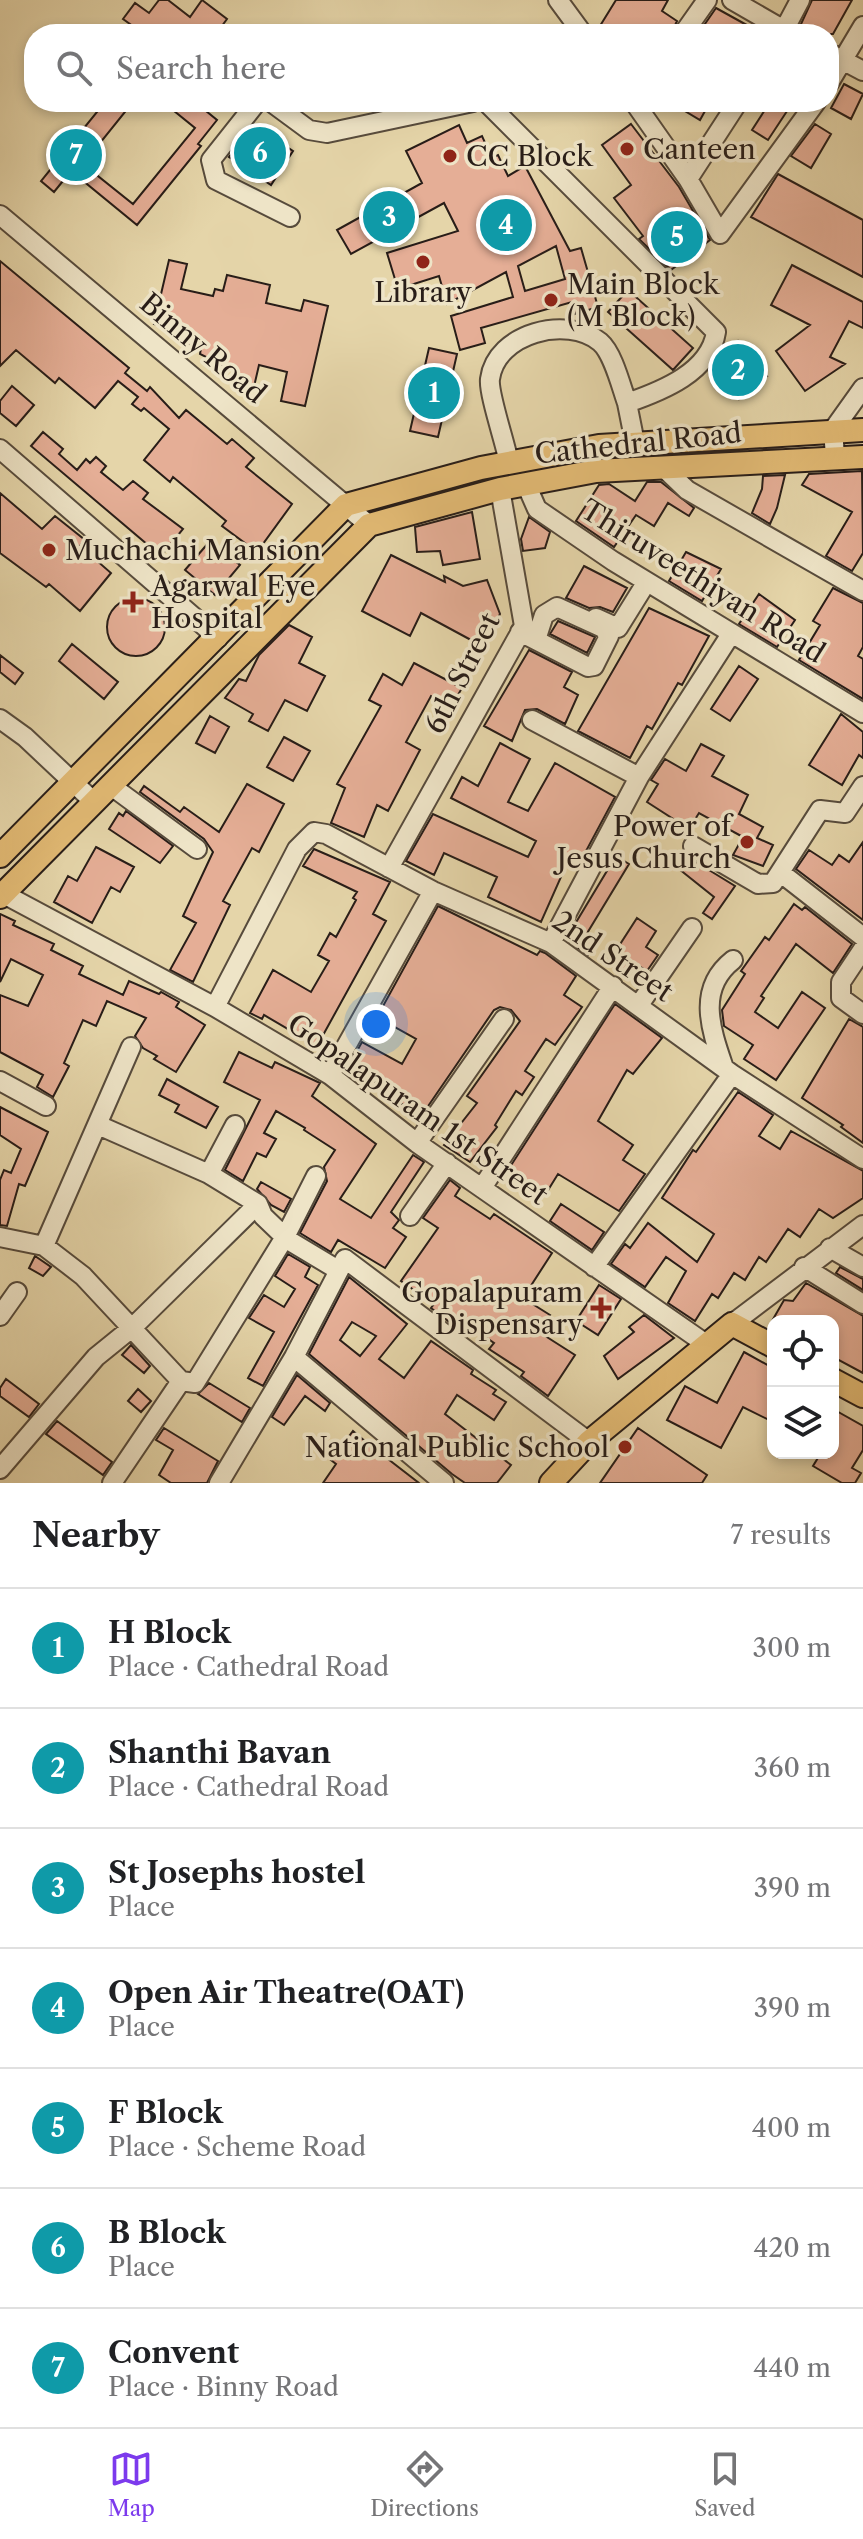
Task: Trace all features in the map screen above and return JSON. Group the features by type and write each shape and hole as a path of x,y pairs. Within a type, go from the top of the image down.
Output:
{"main road":[{"name":"Cathedral Road","path":"346,505 509,463 599,446 863,430"},
{"name":"Cathedral Road","path":"1,895 369,525 500,489 596,471 835,456 863,457"},
{"path":"0,856 75,784 346,505"},
{"path":"561,1479 589,1442 732,1324 767,1343"},
{"path":"839,1383 863,1396"}],"street":[{"path":"558,0 576,24"},
{"path":"690,24 707,0"},
{"path":"732,0 771,24"},
{"path":"790,24 800,0"},
{"path":"839,55 863,26"},
{"path":"839,58 863,71"},
{"path":"249,112 211,160 212,174 216,180 290,217"},
{"path":"285,112 309,130 327,133 426,112"},
{"path":"496,112 716,332 714,347 688,375 654,394 627,403"},
{"path":"642,112 688,179 720,234 809,112"},
{"path":"688,179 732,112"},
{"name":"Binny Road","path":"0,215 369,525"},
{"path":"509,463 490,379 502,354 516,342 561,328 583,332 602,344 627,403 635,443"},
{"path":"835,456 833,430 863,388"},
{"path":"0,449 218,638"},
{"path":"663,467 687,490 863,591"},
{"name":"Thiruveethiyan Road","path":"526,484 537,509 646,583 863,713"},
{"name":"6th Street","path":"389,868 528,636 500,489"},
{"path":"566,603 618,628 646,583"},
{"path":"551,943 639,777 731,634"},
{"path":"0,719 93,801"},
{"path":"532,720 639,777"},
{"path":"110,785 197,849"},
{"path":"693,846 758,884 773,883 820,810 845,813 863,786"},
{"name":"2nd Street","path":"215,1007 297,849 314,832 326,834 433,891 551,943 728,1071 863,1159"},
{"path":"781,873 863,937"},
{"path":"330,1075 433,891"},
{"name":"Gopalapuram 1st Street","path":"1,895 215,1007 330,1075 417,1143 706,1344"},
{"path":"639,1005 692,928"},
{"path":"863,949 841,982 841,998 863,1014"},
{"path":"594,1267 728,1071 707,1008 720,970 733,960"},
{"path":"482,1188 613,986"},
{"path":"417,1143 504,1019"},
{"path":"44,1246 131,1047"},
{"path":"0,1081 46,1106"},
{"path":"98,1125 209,1174 258,1204 263,1216 285,1237 338,1270"},
{"path":"209,1174 235,1125"},
{"path":"410,1216 447,1163"},
{"path":"0,1237 44,1246 83,1276 181,1381 195,1383 285,1237 316,1176"},
{"path":"0,1469 96,1357 133,1327 258,1204"},
{"path":"732,1324 863,1225"},
{"path":"830,1248 863,1267"},
{"path":"219,1483 294,1357 345,1259 589,1442"},
{"path":"804,1267 863,1304"},
{"path":"0,1316 17,1292"},
{"path":"294,1357 444,1483"},
{"path":"112,1483 181,1381"}],"building":[{"path":"159,0 168,0 190,17 202,0 227,19 223,24 130,24 123,19 135,3 149,13"},
{"path":"616,0 668,0 662,11 677,21 676,24 601,24"},
{"path":"812,0 852,0 839,24 801,24"},
{"path":"716,8 745,24 705,24"},
{"path":"844,84 863,94 851,119 838,112 839,93"},
{"path":"97,112 125,112 83,164 133,204 195,128 175,112 207,112 217,120 198,144 201,146 137,225 71,171 54,192 41,181"},
{"path":"687,112 704,112 700,120"},
{"path":"764,112 786,112 768,140 752,130"},
{"path":"631,124 679,187 710,240 671,270 639,239 643,236 614,198 631,185 602,145"},
{"path":"815,124 831,134 811,168 791,156"},
{"path":"254,125 293,151 271,185 229,157"},
{"path":"459,125 467,143 482,136 492,158 498,155 508,176 525,166 570,251 581,248 598,307 575,314 572,302 481,328 485,343 460,350 451,316 513,297 506,272 447,304 439,276 398,289 387,253 458,231 444,203 351,254 337,230 422,183 406,151","holes":["556,246 565,279 525,291 518,266"]},
{"path":"778,174 863,220 863,277 751,217"},
{"path":"169,260 187,264 181,289 213,296 215,289 223,291 227,275 270,285 266,303 301,311 304,300 328,306 305,406 281,401 287,372 259,365 253,391 239,388 242,375 200,354 201,348 184,344 186,332 154,324"},
{"path":"0,261 129,368 125,373 147,391 150,387 179,418 186,410 227,444 232,439 254,458 246,467 292,504 257,552 222,526 226,521 173,477 170,482 144,460 169,429 144,408 141,411 132,404 138,397 118,381 95,408 59,378 55,383 16,350 0,366"},
{"path":"792,265 863,302 863,328 849,321 830,357 845,364 805,391 776,351 810,325 771,305"},
{"path":"628,290 693,348 673,370 608,312"},
{"path":"738,341 767,376 739,399 713,367"},
{"path":"429,348 457,354 438,437 410,431"},
{"path":"12,386 34,405 16,426 0,413 0,401"},
{"path":"43,432 63,449 59,454 77,470 86,459 90,463 96,457 106,466 101,472 123,490 133,481 148,493 143,499 183,529 161,556 31,446"},
{"path":"862,471 863,553 852,571 826,556 852,512 802,485 809,474"},
{"path":"785,475 770,524 752,513 762,489 763,476"},
{"path":"647,482 661,482 694,508 689,516 668,503 654,526 636,515 614,547 576,521 599,485 609,484 635,501"},
{"path":"0,493 42,529 55,516 85,540 80,546 111,573 80,611 49,584 46,587 0,553"},
{"path":"472,512 480,559 443,565 440,551 417,552 415,527"},
{"path":"529,517 550,532 545,548 523,551 521,539"},
{"path":"210,541 240,565 215,595 185,570"},
{"path":"686,552 721,569 702,601 669,581"},
{"path":"391,555 445,582 444,576 463,586 487,580 500,614 484,647 421,613 410,636 362,611"},
{"path":"584,566 627,588 613,612 600,607 589,608 566,598"},
{"path":"833,588 863,603 863,647 858,656 863,659 863,699 799,660 820,625 813,621"},
{"path":"759,594 795,620 777,647 739,624"},
{"path":"136,598 147,600 156,607 163,616 163,638 156,647 147,654 136,656 125,654 116,647 109,638 107,627 109,616 116,607 125,600"},
{"path":"649,608 709,636 682,685 678,683 652,729 647,726 630,758 578,731"},
{"path":"558,621 595,637 587,653 550,634"},
{"path":"289,625 312,637 299,663 325,676 307,711 285,700 268,731 249,721 253,714 225,698 239,679 246,681 259,655"},
{"path":"72,644 118,682 104,699 59,661"},
{"path":"529,650 572,672 564,687 578,695 565,724 537,709 525,710 512,741 484,726"},
{"path":"0,655 23,673 15,684 0,672"},
{"path":"414,663 462,688 451,707 431,696 406,742 420,750 388,811 377,805 364,837 331,823 345,788 337,784 381,706 369,700 383,674 402,685"},
{"path":"739,666 758,679 730,721 711,709"},
{"path":"841,714 863,732 863,758 859,755 842,785 809,765"},
{"path":"210,716 229,727 215,753 196,743"},
{"path":"284,737 310,751 293,781 267,767"},
{"path":"500,743 530,759 508,802 528,811 555,763 615,797 578,866 568,861 541,922 488,897 497,877 444,853 434,875 406,861 433,814 528,857 536,841 451,798 462,777 478,786"},
{"path":"701,744 724,756 712,776 748,795 739,814 763,827 757,838 773,845 763,866 733,855 743,837 699,813 689,829 647,802 658,784 651,780 665,759 686,771"},
{"path":"247,784 284,804 259,852 252,848 223,901 230,905 193,982 170,970 196,923 183,916 213,852 204,839 140,792 144,786 180,812 184,807 219,832"},
{"path":"126,811 173,846 160,863 109,829 119,813 123,816"},
{"path":"863,842 863,920 796,869 809,850 832,865 839,855 849,862"},
{"path":"96,847 134,867 120,892 111,887 92,923 54,902 68,876 77,881"},
{"path":"314,849 390,882 373,914 386,921 317,1046 264,1015 262,1019 250,1013 273,970 311,992 329,961 318,955 330,933 336,937 356,900 353,898 357,892 303,866"},
{"path":"616,856 629,864 586,935 597,942 588,955 566,939"},
{"path":"686,856 735,886 712,919 703,913 714,897 679,869"},
{"path":"794,904 802,910 805,907 852,944 833,973 796,944 761,996 764,998 755,1012 778,1028 802,992 825,1008 776,1080 744,1059 753,1045 724,1026 722,1010 745,974 741,971 765,937 769,940"},
{"path":"438,906 537,955 540,951 545,953 576,976 564,995 582,1007 555,1045 546,1039 525,1071 534,1077 522,1095 516,1091 495,1125 497,1127 470,1162 444,1145 477,1103 467,1096 520,1021 511,1010 500,1007 494,1010 422,1115 385,1095 388,1089 348,1067 362,1042 402,1064 416,1039 377,1017"},
{"path":"0,914 15,921 13,925 54,944 51,950 83,966 79,974 123,995 129,981 159,994 161,992 179,1002 176,1007 205,1025 176,1072 154,1059 157,1056 143,1048 135,1036 146,1018 107,1001 96,1026 83,1020 64,1063 69,1066 53,1097 37,1087 43,1075 0,1052 0,995 28,1006 43,975 11,959 0,982"},
{"path":"637,918 656,931 646,947 658,955 647,971 636,964 628,976 608,963"},
{"path":"615,1004 662,1038 633,1074 627,1070 598,1121 633,1145 623,1160 645,1174 619,1211 558,1174 545,1195 508,1170"},
{"path":"849,1019 863,1027 863,1143 841,1127 843,1125 802,1098"},
{"path":"239,1052 272,1068 275,1062 320,1083 312,1096 376,1144 340,1199 371,1218 413,1155 424,1162 391,1212 399,1220 393,1228 406,1237 385,1268 338,1240 331,1252 300,1233 327,1181 324,1167 335,1150 305,1128 276,1111 264,1133 276,1139 266,1157 257,1153 243,1181 225,1170 260,1100 224,1082"},
{"path":"167,1079 218,1107 206,1128 175,1112 179,1105 159,1095"},
{"path":"738,1092 773,1115 759,1136 780,1149 791,1131 863,1171 863,1198 833,1218 819,1209 800,1237 788,1229 766,1262 759,1257 745,1280 734,1273 718,1298 712,1294 695,1321 668,1303 686,1271 666,1257 645,1287 611,1264 625,1244 630,1248 648,1223 697,1262 714,1234 662,1198 693,1150 696,1152"},
{"path":"0,1107 48,1132 25,1186 19,1184 7,1226 0,1225 0,1180 4,1170 11,1173 21,1149 0,1135"},
{"path":"450,1180 460,1188 455,1196 490,1219 494,1214 552,1253 523,1298 550,1315 539,1332 575,1355 548,1396 521,1376 524,1372 489,1349 494,1343 465,1323 460,1330 431,1308 434,1304 401,1281 438,1228 423,1218"},
{"path":"261,1182 291,1199 284,1212 271,1205 257,1189"},
{"path":"561,1204 604,1232 592,1250 550,1221"},
{"path":"288,1254 310,1267 305,1277 318,1285 263,1386 248,1378 274,1332 249,1318 264,1295 284,1307 295,1289 275,1276"},
{"path":"35,1256 51,1267 43,1276 29,1268"},
{"path":"840,1267 863,1279 863,1290 836,1273"},
{"path":"349,1277 407,1324 379,1359 404,1378 431,1341 496,1390 493,1394 506,1402 494,1420 457,1395 445,1414 511,1465 497,1483 465,1483 309,1354","holes":["352,1322 376,1336 360,1356 340,1340"]},
{"path":"806,1283 863,1316 863,1373 839,1360 839,1315 775,1315 784,1300 793,1301"},
{"path":"599,1285 621,1299 598,1335 576,1321"},
{"path":"644,1315 674,1338 618,1379 604,1356 634,1332 629,1327"},
{"path":"131,1345 150,1366 144,1373 122,1355"},
{"path":"744,1352 767,1365 767,1419 743,1407 721,1448 667,1420 685,1386 717,1403"},
{"path":"297,1375 330,1403 325,1411 305,1396 284,1425 272,1417"},
{"path":"6,1379 39,1404 29,1417 0,1396 0,1388"},
{"path":"209,1383 250,1408 242,1422 198,1394"},
{"path":"138,1389 151,1401 141,1412 128,1401"},
{"path":"839,1412 863,1426 863,1450 852,1468 861,1473 855,1483 842,1483 813,1466 817,1459 839,1459"},
{"path":"57,1421 112,1462 103,1475 46,1434"},
{"path":"164,1428 218,1461 207,1483 171,1483 159,1475 173,1450 156,1440"},
{"path":"638,1428 707,1475 702,1483 600,1483"},
{"path":"353,1431 419,1483 323,1483 336,1464 331,1460"}],"place":[{"name":"Canteen","path":"627,149"},
{"name":"B Block","path":"260,153"},
{"name":"Convent","path":"76,155"},
{"name":"CC Block","path":"450,156"},
{"name":"St Josephs hostel","path":"389,217"},
{"name":"Open Air Theatre(OAT)","path":"506,225"},
{"name":"F Block","path":"677,237"},
{"name":"Library","path":"423,262"},
{"name":"Main Block (M Block)","path":"551,300"},
{"name":"Shanthi Bavan","path":"738,370"},
{"name":"H Block","path":"434,393"},
{"name":"Muchachi Mansion","path":"49,550"},
{"name":"Agarwal Eye Hospital","path":"133,602"},
{"name":"Power of Jesus Church","path":"747,842"},
{"name":"Gopalapuram Dispensary","path":"601,1308"},
{"name":"National Public School","path":"625,1447"}]}
